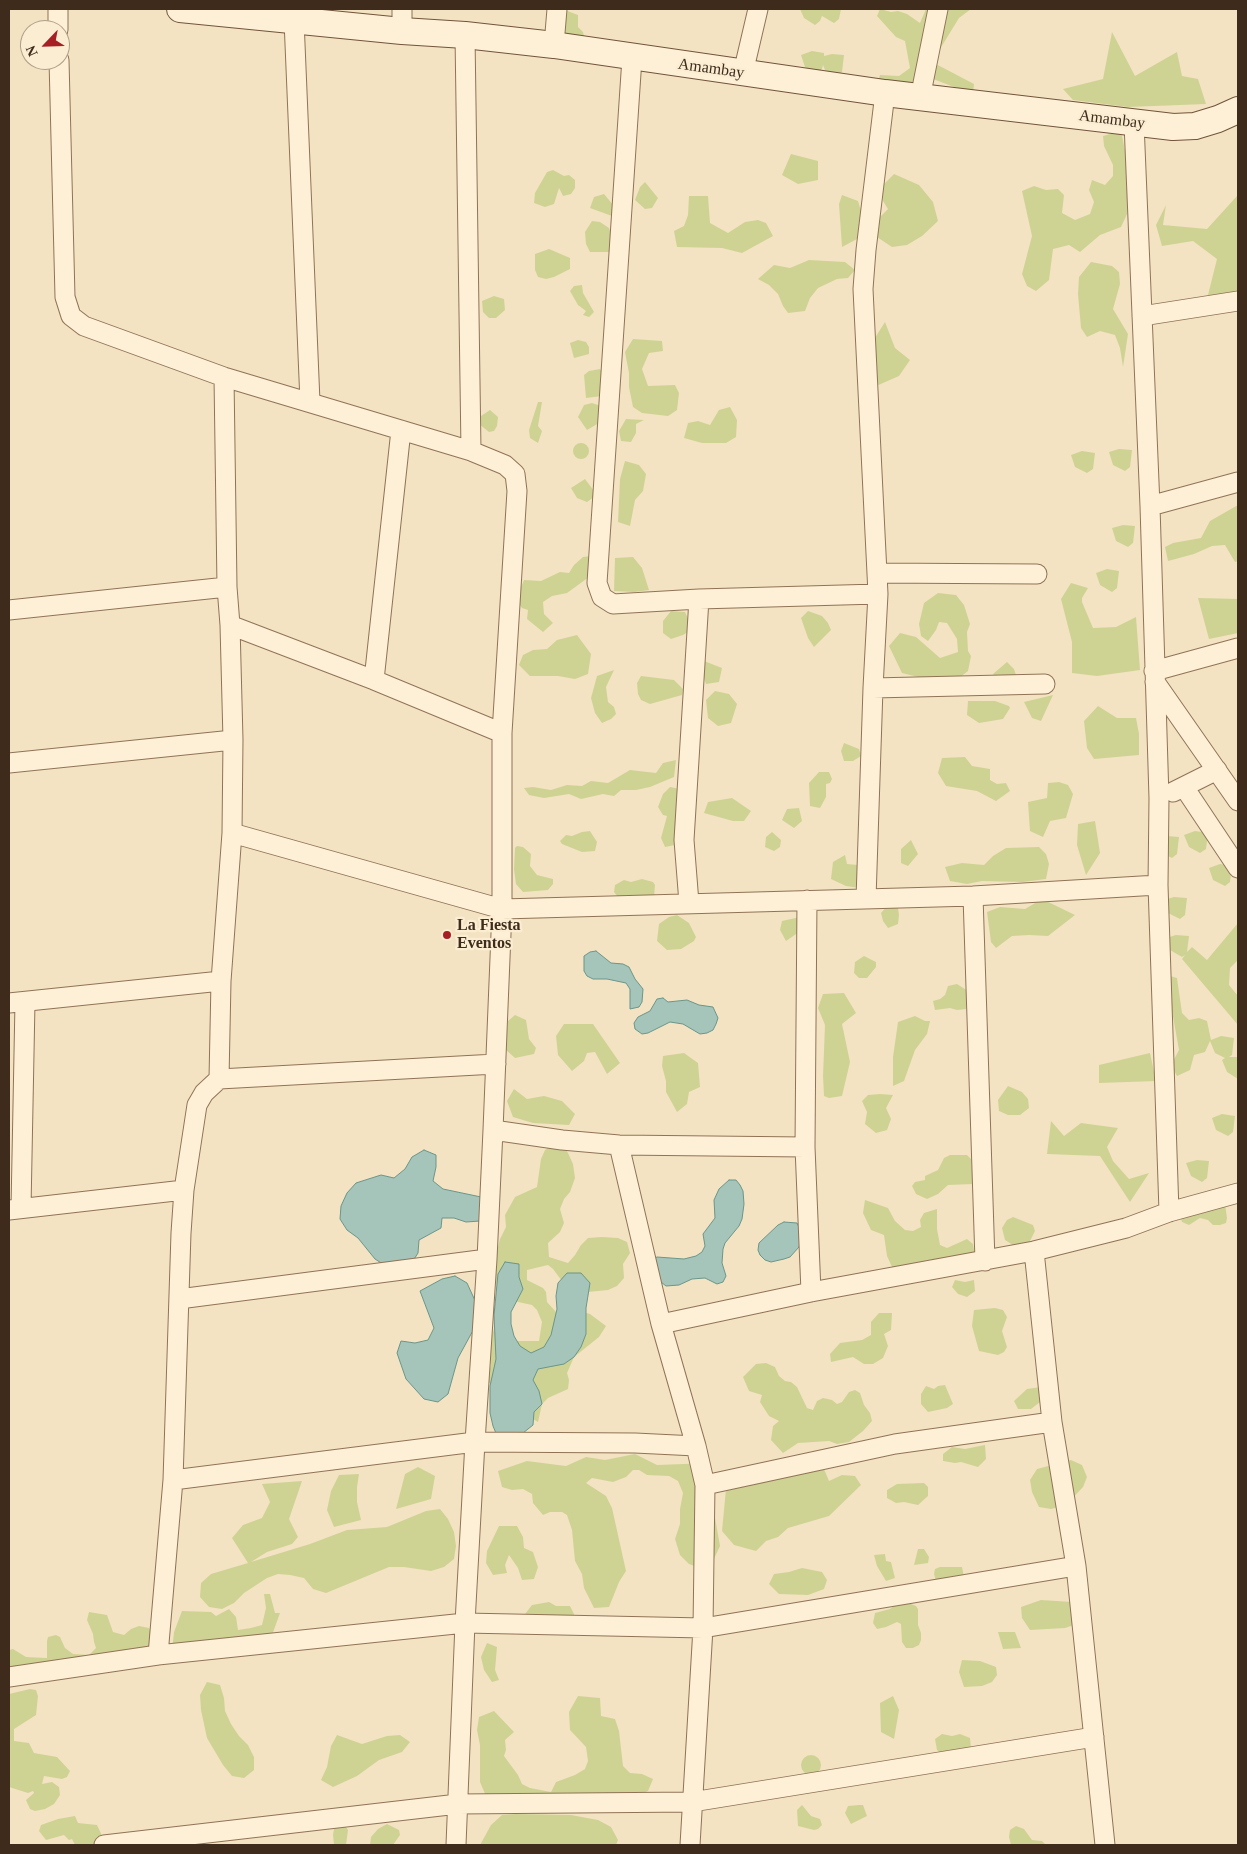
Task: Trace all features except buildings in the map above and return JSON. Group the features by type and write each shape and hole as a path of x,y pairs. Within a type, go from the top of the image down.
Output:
{"street":[{"name":"Amambay","path":"180,9 294,20 402,20 465,35 554,45 632,58 920,98 1173,127 1195,126 1238,110"},
{"path":"554,45 557,9"},
{"path":"743,73 758,9"},
{"path":"920,98 938,9"},
{"path":"294,20 310,402"},
{"path":"465,35 471,451"},
{"path":"632,58 597,583 602,597 613,604 699,599 878,594"},
{"path":"59,70 65,297 71,316 84,326 224,377 471,451 505,465 515,474 517,491 502,733 502,909 494,1130 488,1259 465,1624 456,1845"},
{"path":"866,899 878,594 863,289 885,93"},
{"path":"1134,123 1150,506 1159,798 1158,884 1169,1212"},
{"path":"1142,316 1238,301"},
{"path":"219,1079 221,981 232,833 233,740 230,625 227,587 224,377"},
{"path":"374,680 401,430"},
{"path":"1150,506 1238,482"},
{"path":"877,573 1036,574"},
{"path":"9,610 227,587"},
{"path":"689,903 684,840 699,599"},
{"path":"230,625 374,680 502,733"},
{"path":"1155,676 1238,648"},
{"path":"1155,676 1238,801"},
{"path":"873,688 1045,684"},
{"path":"9,763 233,740"},
{"path":"1159,798 1217,770"},
{"path":"1184,787 1238,868"},
{"path":"232,833 502,909 974,896 1158,884"},
{"path":"974,896 985,1261"},
{"path":"807,900 805,1147 812,1292"},
{"path":"184,1190 15,1209 17,1002 221,981"},
{"path":"158,1655 173,1480 180,1233 184,1190 197,1105 204,1093 219,1079 496,1064"},
{"path":"494,1130 562,1140 619,1145 805,1147"},
{"path":"619,1145 661,1324 696,1446 705,1485 703,1628 690,1845"},
{"path":"661,1324 812,1292 1034,1251 1126,1228 1169,1212 1238,1193"},
{"path":"1034,1251 1052,1422 1076,1566 1105,1845"},
{"path":"179,1299 488,1259"},
{"path":"705,1485 895,1444 1052,1422"},
{"path":"173,1480 475,1442 635,1443 696,1446"},
{"path":"9,1677 158,1655 465,1624 703,1628 1076,1566"},
{"path":"104,1845 458,1804 692,1802 1094,1737"}],"green space":[{"path":"800,9 841,9 839,19 834,23 822,16 815,25 804,18"},
{"path":"880,9 907,14 920,23 926,9 930,9 918,77 910,84 878,81 880,75 899,76 910,68 905,41 896,37 877,16"},
{"path":"939,9 971,9 959,18 932,62 974,84 973,94 925,76"},
{"path":"565,10 578,15 578,27 583,32 585,40 573,44 563,28"},
{"path":"1112,32 1135,76 1177,52 1182,76 1198,79 1206,104 1128,107 1073,100 1063,89 1103,79"},
{"path":"812,51 824,53 824,56 832,54 844,55 842,72 837,76 825,70 823,65 817,74 805,67 801,55"},
{"path":"1121,131 1129,171 1127,214 1121,227 1100,235 1080,252 1069,245 1053,249 1049,280 1036,291 1027,286 1022,274 1032,236 1022,191 1034,186 1046,190 1058,189 1064,195 1062,213 1075,220 1090,214 1094,202 1089,190 1092,180 1105,185 1113,176 1113,165 1104,146 1103,136"},
{"path":"791,154 818,161 818,180 798,184 782,175"},
{"path":"553,170 564,176 569,175 575,180 575,188 571,194 563,196 559,188 554,204 545,207 534,203 535,193 547,172"},
{"path":"894,174 919,185 933,202 938,221 922,236 907,245 892,247 877,237 877,220 888,209 883,201 881,187"},
{"path":"645,182 658,198 652,208 645,209 635,200 640,187"},
{"path":"604,194 614,206 612,216 590,208 594,197"},
{"path":"842,195 858,201 861,211 857,239 842,247 839,204"},
{"path":"689,196 708,196 710,223 728,233 745,222 758,220 766,223 773,236 742,253 722,248 677,247 674,231 684,226 688,215"},
{"path":"1237,196 1238,304 1205,307 1217,259 1193,241 1162,246 1156,225 1166,205 1163,225 1207,229"},
{"path":"592,221 600,222 609,228 614,242 612,252 590,252 586,244 585,232"},
{"path":"549,249 570,258 570,269 546,279 538,277 535,270 535,254"},
{"path":"809,260 845,262 855,270 848,278 837,279 818,288 810,298 805,311 788,313 778,294 769,285 758,279 774,265 790,268"},
{"path":"1091,262 1112,266 1119,272 1120,284 1113,309 1128,334 1123,367 1120,348 1115,335 1100,331 1087,337 1081,328 1078,294 1079,277"},
{"path":"582,285 583,293 594,312 589,317 583,315 586,311 578,305 570,291 574,286"},
{"path":"494,296 504,299 505,310 496,318 489,318 483,312 482,301"},
{"path":"885,322 895,348 910,360 899,376 867,390 859,363"},
{"path":"633,339 662,341 663,351 649,353 642,369 648,386 675,385 679,393 677,410 668,416 642,413 633,407 625,352"},
{"path":"578,340 586,342 589,347 589,354 574,358 570,343"},
{"path":"600,369 605,376 602,396 586,398 584,375 589,371"},
{"path":"538,402 542,402 538,426 542,431 538,443 530,438 529,430"},
{"path":"592,403 601,406 599,423 587,430 578,417 584,405"},
{"path":"730,407 737,420 736,437 726,443 702,443 684,438 688,423 698,421 710,425 719,410"},
{"path":"490,410 498,417 497,426 494,431 489,432 479,424 481,416"},
{"path":"626,419 644,420 636,424 636,433 631,442 621,441 619,431"},
{"path":"581,443 587,445 589,451 587,457 581,459 575,457 573,451 575,445"},
{"path":"1119,449 1132,450 1130,467 1125,471 1113,465 1109,452"},
{"path":"1082,451 1095,453 1093,469 1087,473 1075,467 1071,455"},
{"path":"625,461 639,465 646,474 643,491 635,500 630,526 618,522 620,479"},
{"path":"585,479 597,495 587,502 577,498 571,488"},
{"path":"1238,505 1238,561 1235,562 1225,545 1212,546 1194,554 1168,561 1165,547 1173,543 1201,538 1210,521"},
{"path":"1123,525 1135,526 1133,543 1128,547 1116,541 1112,528"},
{"path":"591,556 589,577 567,593 552,596 543,602 544,614 553,623 543,632 527,619 528,610 522,608 516,600 524,580 541,581 560,572 569,573 574,565 583,557"},
{"path":"633,557 642,568 649,590 634,592 614,591 615,558"},
{"path":"1107,569 1119,571 1117,588 1112,592 1100,585 1096,573"},
{"path":"1071,583 1088,588 1082,598 1082,602 1093,628 1116,627 1136,617 1140,670 1097,676 1072,673 1072,642 1061,599"},
{"path":"938,593 956,595 964,605 970,624 967,632 968,651 971,656 968,671 950,685 902,673 889,646 900,633 916,637 940,658 958,652 957,639 947,623 939,622 928,641 921,636 919,624 924,603"},
{"path":"1198,598 1238,599 1238,633 1209,639"},
{"path":"671,611 685,612 693,629 671,639 663,633 663,621"},
{"path":"808,611 822,616 831,630 814,647 808,638 801,618"},
{"path":"577,635 591,654 588,674 575,679 558,676 530,676 519,665 523,655 533,650 547,649 557,640"},
{"path":"704,661 722,668 719,682 706,684 703,675"},
{"path":"1007,662 1014,669 1017,678 1000,682 993,674"},
{"path":"614,670 606,687 608,702 614,707 616,714 611,719 602,723 595,713 591,698 597,676"},
{"path":"641,676 674,680 683,689 682,695 650,704 641,700 638,694 637,683"},
{"path":"715,691 729,694 737,704 731,723 718,726 708,718 706,700"},
{"path":"1053,695 1041,721 1032,718 1024,702"},
{"path":"968,701 995,701 1010,708 1003,719 979,723 967,715"},
{"path":"1098,706 1117,718 1136,718 1139,734 1139,755 1094,759 1087,748 1084,721"},
{"path":"844,743 859,749 861,756 853,761 844,761 841,751"},
{"path":"965,757 972,766 990,769 990,780 997,784 1006,783 1010,791 996,801 977,791 946,786 938,773 942,758"},
{"path":"676,760 674,777 650,787 636,790 621,790 614,796 603,794 581,799 569,794 544,798 529,795 524,788 533,787 551,790 567,785 582,786 591,781 608,783 630,770 656,773 663,763"},
{"path":"819,772 829,772 832,779 830,783 826,784 826,797 820,808 810,806 809,783"},
{"path":"1059,782 1068,785 1073,794 1066,818 1050,821 1043,837 1030,831 1028,802 1047,798 1048,783"},
{"path":"670,787 680,789 675,845 665,847 661,838 667,816 663,815 658,807 663,794"},
{"path":"732,798 751,811 744,821 733,821 704,813 708,802"},
{"path":"799,808 802,821 794,828 782,820 787,809"},
{"path":"1095,821 1100,853 1086,875 1077,845 1078,824"},
{"path":"590,831 597,842 595,851 582,852 562,844 560,841 566,835 572,836"},
{"path":"1195,831 1208,833 1206,849 1200,853 1189,847 1184,835"},
{"path":"772,832 781,840 780,847 774,851 765,847 766,837"},
{"path":"1167,836 1179,837 1177,854 1172,858 1160,852"},
{"path":"911,840 918,854 908,866 901,863 901,849"},
{"path":"517,846 523,847 531,854 530,866 537,875 553,879 553,884 548,890 523,892 516,884 514,869 515,848"},
{"path":"1039,847 1046,854 1049,864 1046,879 1023,882 982,881 967,884 950,881 945,867 962,863 984,865 993,856 1006,848"},
{"path":"845,855 847,864 858,865 860,888 846,886 831,879 833,862"},
{"path":"1220,864 1232,866 1230,882 1225,886 1213,880 1209,868"},
{"path":"642,879 653,882 655,885 654,897 621,901 614,892 615,885 624,880 631,882"},
{"path":"1174,897 1187,898 1185,915 1180,919 1168,913 1164,900"},
{"path":"1042,899 1075,915 1048,936 1012,936 996,948 991,942 987,912 1000,907 1025,909"},
{"path":"888,905 898,908 899,915 898,924 888,928 883,921 881,913"},
{"path":"677,915 689,923 696,937 694,941 681,949 667,950 657,941 659,924 669,917"},
{"path":"800,917 802,930 786,941 780,930 782,921"},
{"path":"1238,923 1238,960 1230,968 1229,985 1238,996 1238,1025 1182,959 1185,955 1182,957 1170,950 1166,938 1176,935 1189,936 1187,952 1192,947 1207,960"},
{"path":"864,956 876,962 876,967 867,978 859,978 854,973 855,962"},
{"path":"1170,976 1177,978 1182,1013 1189,1020 1199,1018 1207,1021 1211,1040 1221,1036 1234,1038 1232,1055 1229,1057 1238,1057 1238,1079 1227,1072 1222,1060 1225,1058 1215,1053 1210,1041 1205,1052 1194,1055 1190,1070 1177,1076 1171,1065 1179,1050 1171,1005"},
{"path":"957,984 971,993 971,1002 966,1009 957,1010 950,1008 935,1010 933,1001 945,995 948,986"},
{"path":"844,993 856,1013 842,1024 850,1062 842,1096 829,1098 824,1096 825,1025 818,1008 823,994"},
{"path":"515,1015 526,1020 529,1039 536,1048 534,1054 515,1058 505,1049 508,1021"},
{"path":"915,1016 925,1021 930,1021 927,1034 915,1050 904,1081 893,1086 893,1057 898,1022"},
{"path":"564,1024 593,1024 620,1063 607,1074 595,1052 587,1053 584,1061 572,1071 558,1055 556,1036"},
{"path":"684,1053 698,1063 700,1087 689,1092 687,1104 677,1112 666,1092 666,1081 662,1066 663,1056"},
{"path":"1150,1053 1156,1081 1099,1083 1099,1065"},
{"path":"1008,1086 1022,1092 1028,1099 1029,1108 1020,1115 1008,1115 999,1111 998,1100"},
{"path":"514,1089 527,1099 544,1096 562,1101 575,1114 569,1125 533,1123 513,1117 507,1101"},
{"path":"868,1095 893,1095 886,1108 891,1119 887,1130 876,1133 865,1124 867,1112 862,1101"},
{"path":"1222,1114 1235,1116 1233,1132 1228,1136 1216,1130 1212,1118"},
{"path":"1051,1121 1064,1136 1081,1123 1118,1128 1107,1147 1113,1161 1129,1179 1149,1173 1130,1202 1100,1156 1047,1154"},
{"path":"562,1140 573,1164 575,1178 570,1192 564,1199 560,1209 564,1223 560,1232 548,1243 549,1257 568,1263 588,1238 602,1237 618,1238 627,1242 630,1253 623,1264 624,1278 617,1286 608,1290 588,1292 565,1285 548,1265 527,1270 527,1280 543,1288 546,1292 547,1302 556,1312 583,1312 590,1314 606,1326 599,1337 574,1357 567,1373 569,1380 568,1389 548,1398 542,1404 538,1422 533,1419 530,1406 501,1386 487,1382 484,1384 491,1366 489,1347 495,1325 516,1341 539,1341 542,1322 537,1310 532,1305 509,1300 497,1290 495,1275 497,1251 506,1227 505,1215 515,1197 537,1187 541,1159 545,1150"},
{"path":"950,1155 967,1155 971,1159 973,1184 948,1185 938,1194 927,1199 916,1194 912,1186 915,1182 925,1180 925,1176 938,1170 944,1158"},
{"path":"1197,1160 1209,1161 1207,1178 1202,1182 1191,1176 1186,1163"},
{"path":"865,1200 888,1208 895,1221 905,1230 913,1231 921,1227 920,1220 924,1213 937,1209 937,1229 940,1245 947,1248 967,1239 973,1244 975,1256 929,1260 893,1269 887,1256 884,1235 871,1230 863,1213"},
{"path":"1225,1204 1226,1223 1213,1225 1208,1220 1200,1218 1189,1225 1182,1222 1180,1216"},
{"path":"1013,1217 1033,1225 1035,1231 1028,1245 1016,1247 1005,1240 1002,1228 1007,1220"},
{"path":"955,1280 965,1282 974,1280 975,1291 967,1297 958,1294 952,1287"},
{"path":"995,1308 1003,1310 1007,1317 1002,1331 1007,1347 1004,1352 998,1355 979,1351 972,1326 974,1310"},
{"path":"879,1313 892,1313 891,1330 884,1334 888,1346 883,1358 873,1364 864,1364 853,1357 831,1362 830,1354 840,1343 862,1340 871,1335 871,1322"},
{"path":"766,1363 775,1367 779,1376 785,1381 791,1382 797,1387 807,1408 813,1410 817,1401 823,1398 832,1400 837,1404 842,1402 849,1392 855,1390 860,1393 872,1421 849,1442 837,1444 829,1441 798,1443 783,1453 771,1440 773,1426 779,1421 769,1416 760,1402 762,1395 749,1391 743,1377 756,1364"},
{"path":"945,1385 953,1404 947,1408 928,1412 921,1404 921,1394 926,1386 934,1389"},
{"path":"1041,1387 1042,1397 1040,1402 1031,1409 1018,1409 1014,1401 1027,1389"},
{"path":"985,1445 986,1459 978,1467 961,1462 943,1461 943,1454 952,1447 965,1449"},
{"path":"635,1454 657,1465 710,1463 715,1485 714,1512 720,1546 712,1563 697,1567 689,1564 680,1555 675,1539 680,1524 683,1493 678,1481 669,1476 647,1475 639,1470 633,1470 626,1477 613,1482 592,1478 586,1483 606,1496 612,1508 626,1571 619,1582 609,1607 594,1608 584,1588 582,1574 575,1561 572,1530 567,1515 562,1512 550,1512 543,1515 533,1503 532,1494 523,1489 512,1490 502,1487 498,1471 527,1461 566,1466 586,1457 605,1460"},
{"path":"1071,1460 1082,1465 1087,1477 1083,1487 1066,1505 1051,1509 1039,1507 1032,1492 1030,1480 1037,1469"},
{"path":"808,1463 824,1469 829,1481 842,1475 855,1476 861,1485 829,1516 788,1528 778,1537 766,1541 756,1551 734,1545 722,1531 726,1489"},
{"path":"418,1467 435,1476 431,1499 396,1509 405,1474"},
{"path":"359,1474 357,1502 361,1520 334,1527 327,1510 331,1491 339,1475"},
{"path":"302,1481 289,1519 298,1537 292,1544 267,1552 251,1562 310,1544 347,1530 387,1527 426,1511 440,1509 448,1519 454,1532 456,1546 454,1559 444,1567 431,1571 389,1567 326,1593 313,1589 304,1578 278,1574 267,1578 244,1593 234,1603 222,1609 209,1607 200,1597 201,1583 211,1574 248,1563 232,1538 243,1525 262,1518 270,1502 262,1484"},
{"path":"924,1483 928,1487 928,1496 918,1505 904,1502 896,1503 887,1498 887,1490 897,1484"},
{"path":"499,1526 517,1526 523,1537 524,1548 533,1552 538,1567 534,1579 522,1580 518,1568 509,1555 505,1565 507,1573 493,1575 486,1563 487,1551"},
{"path":"918,1549 924,1549 929,1557 928,1563 914,1565"},
{"path":"885,1554 886,1561 891,1562 895,1578 886,1581 877,1566 874,1555"},
{"path":"940,1567 962,1567 964,1577 936,1581 935,1569"},
{"path":"802,1568 822,1572 827,1580 824,1589 808,1595 779,1594 769,1584 774,1574"},
{"path":"264,1594 270,1594 275,1613 280,1613 267,1649 172,1650 174,1632 182,1611 211,1612 216,1616 229,1609 236,1617 238,1630 251,1628 262,1625 266,1608"},
{"path":"1041,1600 1072,1602 1074,1625 1065,1628 1030,1630 1022,1618 1021,1607"},
{"path":"549,1602 556,1606 570,1606 574,1614 573,1619 530,1621 525,1614 532,1605"},
{"path":"906,1602 916,1606 918,1609 918,1625 921,1640 919,1645 913,1648 906,1648 902,1642 901,1624 897,1622 877,1629 873,1623 875,1613 890,1609 898,1603"},
{"path":"89,1612 107,1615 113,1632 124,1635 131,1629 139,1626 149,1628 158,1645 9,1677 9,1650 13,1649 26,1657 47,1658 48,1637 56,1635 60,1637 65,1648 73,1654 89,1655 96,1648 87,1620"},
{"path":"998,1632 1015,1632 1021,1648 1003,1649"},
{"path":"487,1643 497,1647 495,1670 499,1680 492,1682 484,1670 481,1657"},
{"path":"962,1660 980,1661 996,1667 997,1675 992,1682 982,1686 964,1687 959,1672"},
{"path":"207,1682 220,1685 225,1711 231,1724 248,1745 254,1757 254,1770 244,1778 232,1776 207,1738 200,1695"},
{"path":"30,1689 36,1690 38,1696 36,1715 14,1729 14,1741 29,1743 34,1753 57,1757 70,1771 67,1777 62,1779 44,1776 42,1784 52,1782 59,1787 60,1795 54,1804 45,1809 35,1811 30,1809 26,1800 34,1793 33,1791 28,1793 9,1787 9,1694"},
{"path":"578,1696 600,1698 601,1716 615,1719 619,1731 623,1766 630,1773 642,1774 653,1779 648,1791 643,1793 486,1796 480,1782 480,1745 477,1730 479,1717 494,1711 514,1732 505,1740 506,1750 504,1756 518,1775 522,1784 530,1788 551,1792 556,1782 585,1769 588,1761 586,1747 570,1730 569,1712"},
{"path":"893,1696 899,1710 894,1739 881,1732 880,1703"},
{"path":"942,1734 952,1736 960,1734 970,1738 971,1749 943,1755 937,1750 935,1739"},
{"path":"337,1735 362,1744 387,1736 400,1735 410,1742 402,1752 379,1760 357,1776 333,1787 321,1780 327,1767 331,1746"},
{"path":"811,1755 818,1758 821,1765 818,1772 811,1775 804,1772 801,1765 804,1758"},
{"path":"802,1805 811,1816 820,1819 822,1825 818,1829 814,1830 798,1826 797,1810"},
{"path":"863,1805 867,1816 851,1824 845,1813 848,1806"},
{"path":"502,1815 571,1815 598,1820 611,1827 618,1840 616,1845 480,1845 491,1825"},
{"path":"75,1816 78,1823 97,1825 105,1842 102,1845 75,1845 72,1839 69,1840 64,1835 46,1840 39,1831 41,1825"},
{"path":"344,1824 348,1830 346,1845 334,1845 334,1829 338,1825"},
{"path":"387,1824 399,1830 400,1835 393,1845 370,1845 371,1837 378,1829"},
{"path":"1016,1826 1024,1829 1032,1840 1042,1841 1046,1845 1011,1845 1010,1830"}],"water":[{"path":"596,951 611,963 623,964 629,967 643,989 642,1002 639,1007 630,1009 630,989 626,983 607,979 593,979 587,976 584,971 584,956"},
{"path":"663,998 668,1002 687,1000 699,1005 713,1007 718,1018 713,1030 700,1034 683,1024 670,1022 648,1033 642,1034 635,1029 634,1023 638,1017 650,1011 657,999"},
{"path":"424,1150 436,1155 433,1181 443,1189 481,1197 480,1221 466,1222 454,1218 442,1218 441,1228 419,1240 418,1253 411,1264 386,1266 375,1259 358,1238 347,1230 340,1219 341,1206 347,1193 356,1183 381,1175 394,1178 405,1169 412,1157"},
{"path":"729,1180 736,1180 740,1185 743,1191 744,1204 739,1226 725,1243 723,1249 722,1263 726,1276 723,1282 717,1284 705,1278 692,1279 679,1285 666,1286 656,1278 651,1260 657,1257 684,1259 696,1256 702,1252 705,1246 703,1234 715,1218 714,1200 719,1189"},
{"path":"784,1222 797,1223 802,1234 799,1247 790,1257 771,1262 765,1260 758,1250 759,1243 778,1225"},
{"path":"505,1262 519,1264 519,1277 523,1289 511,1312 511,1324 514,1336 520,1346 531,1353 544,1347 551,1335 557,1309 558,1283 567,1273 581,1273 590,1283 586,1308 586,1334 581,1347 574,1357 564,1364 538,1369 533,1380 539,1391 542,1404 534,1412 533,1425 523,1433 511,1437 498,1438 490,1413 490,1386 496,1359 494,1315 498,1274"},
{"path":"455,1276 467,1283 477,1305 476,1325 458,1358 448,1394 438,1402 424,1399 406,1379 397,1353 401,1341 415,1343 428,1340 434,1328 420,1291 442,1279"}],"place":[{"name":"La Fiesta Eventos","path":"447,935"}]}
